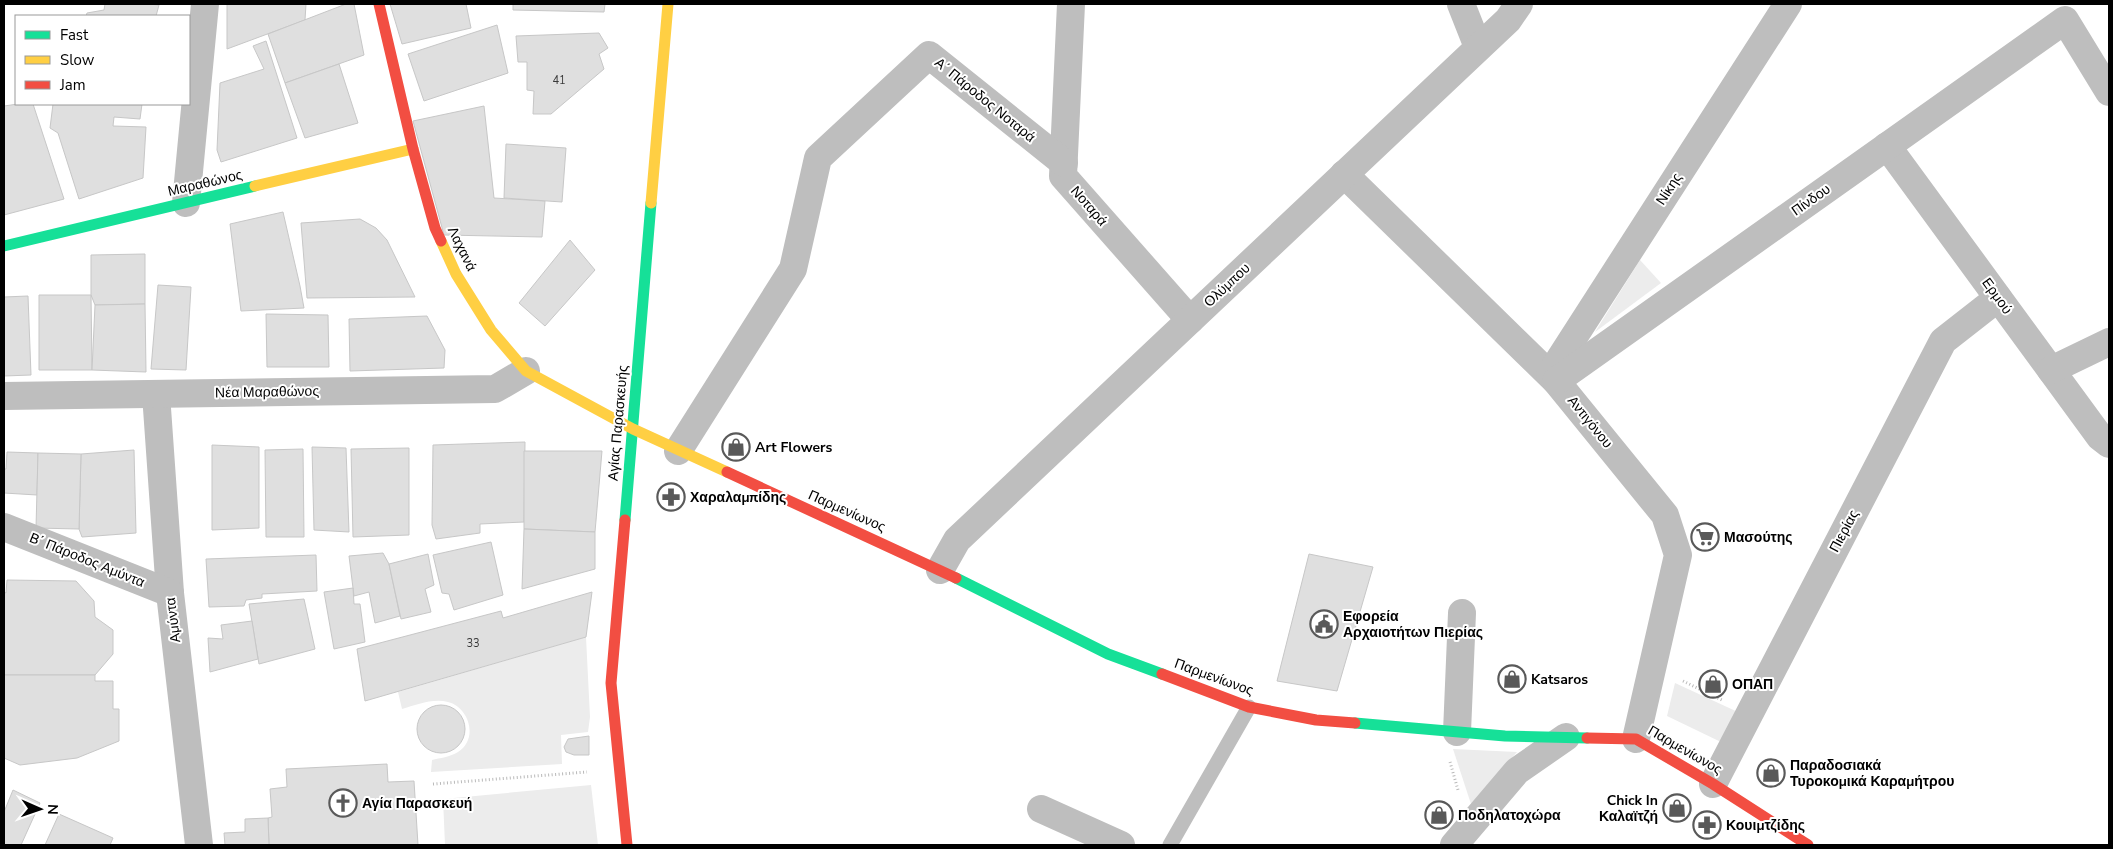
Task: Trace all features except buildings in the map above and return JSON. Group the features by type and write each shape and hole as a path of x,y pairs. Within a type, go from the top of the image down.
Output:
{"street":[{"path":"186,203 205,4"},
{"name":"Λαχανά","path":"379,4 413,149 435,228 456,274 491,330 526,371 632,429"},
{"name":"Αγίας Παρασκευής","path":"627,845 611,683 668,4"},
{"name":"Νοταρά","path":"1071,4 1063,176 1190,320"},
{"path":"1461,4 1478,47"},
{"name":"Ολύμπου","path":"940,570 956,540 1508,20 1519,4"},
{"name":"Νίκης","path":"1553,377 1788,4"},
{"name":"Πίνδου","path":"1553,377 1887,146 2065,20 2109,92"},
{"name":"Α΄ Πάροδος Νοταρά","path":"678,451 793,268 818,158 929,55 1064,163"},
{"name":"Ερμού","path":"1887,146 2100,437 2109,444"},
{"name":"Μαραθώνος","path":"4,246 413,149"},
{"name":"Αντιγόνου","path":"1344,174 1553,377 1665,516 1678,555 1636,739"},
{"name":"Πιερίας","path":"1713,784 1944,341 1998,298"},
{"path":"2051,370 2109,342"},
{"name":"Νέα Μαραθώνος","path":"4,396 495,389 526,371"},
{"name":"Αμύντα","path":"156,394 170,593 199,845"},
{"name":"Παρμενίωνος","path":"632,429 940,570 1108,654 1249,707 1316,720 1506,736 1636,739 1713,784 1804,844"},
{"name":"Β΄ Πάροδος Αμύντα","path":"4,527 170,593"},
{"path":"1449,731 1462,613"},
{"path":"1462,837 1517,771 1566,738"},
{"path":"1041,809 1121,845"}],"lane":[{"path":"1170,845 1249,707"}],"path":[{"path":"1652,668 1750,712"},
{"path":"1449,731 1462,837"},
{"path":"433,784 620,771"}],"shaded area":[{"path":"1640,260 1661,283 1595,332"},
{"path":"586,637 590,717 588,732 561,735 562,764 431,772 432,760 452,755 464,746 470,732 469,724 461,710 448,702 425,702 402,709 398,692"},
{"path":"1675,683 1740,713 1723,743 1667,716"},
{"path":"1453,749 1517,752 1471,804"},
{"path":"591,785 598,845 445,845 443,799"}],"traffic: fast":[{"path":"4,246 255,186"},
{"path":"625,520 651,203"},
{"path":"956,578 1108,654 1162,674"},
{"path":"1355,723 1505,736 1587,738"}],"traffic: slow":[{"path":"651,203 668,4"},
{"path":"255,186 413,149"},
{"path":"441,241 456,274 491,330 526,371 633,429 727,472"}],"traffic: jam":[{"path":"379,4 413,149 435,228 441,241"},
{"path":"727,472 956,578"},
{"path":"625,520 611,683 627,845"},
{"path":"1162,674 1249,707 1316,720 1355,723"},
{"path":"1587,738 1636,739 1713,784 1808,845"}],"place":[{"name":"Art Flowers","path":"736,447"},
{"name":"Χαραλαμπίδης","path":"671,497"},
{"name":"Μασούτης","path":"1705,537"},
{"name":"Εφορεία Αρχαιοτήτων Πιερίας","path":"1324,624"},
{"name":"Katsaros","path":"1512,679"},
{"name":"ΟΠΑΠ","path":"1713,684"},
{"name":"Παραδοσιακά Τυροκομικά Καραμήτρου","path":"1771,773"},
{"name":"Αγία Παρασκευή","path":"343,803"},
{"name":"Chick In Καλαϊτζή","path":"1677,808"},
{"name":"Ποδηλατοχώρα","path":"1439,815"},
{"name":"Κουιμτζίδης","path":"1707,825"}]}
